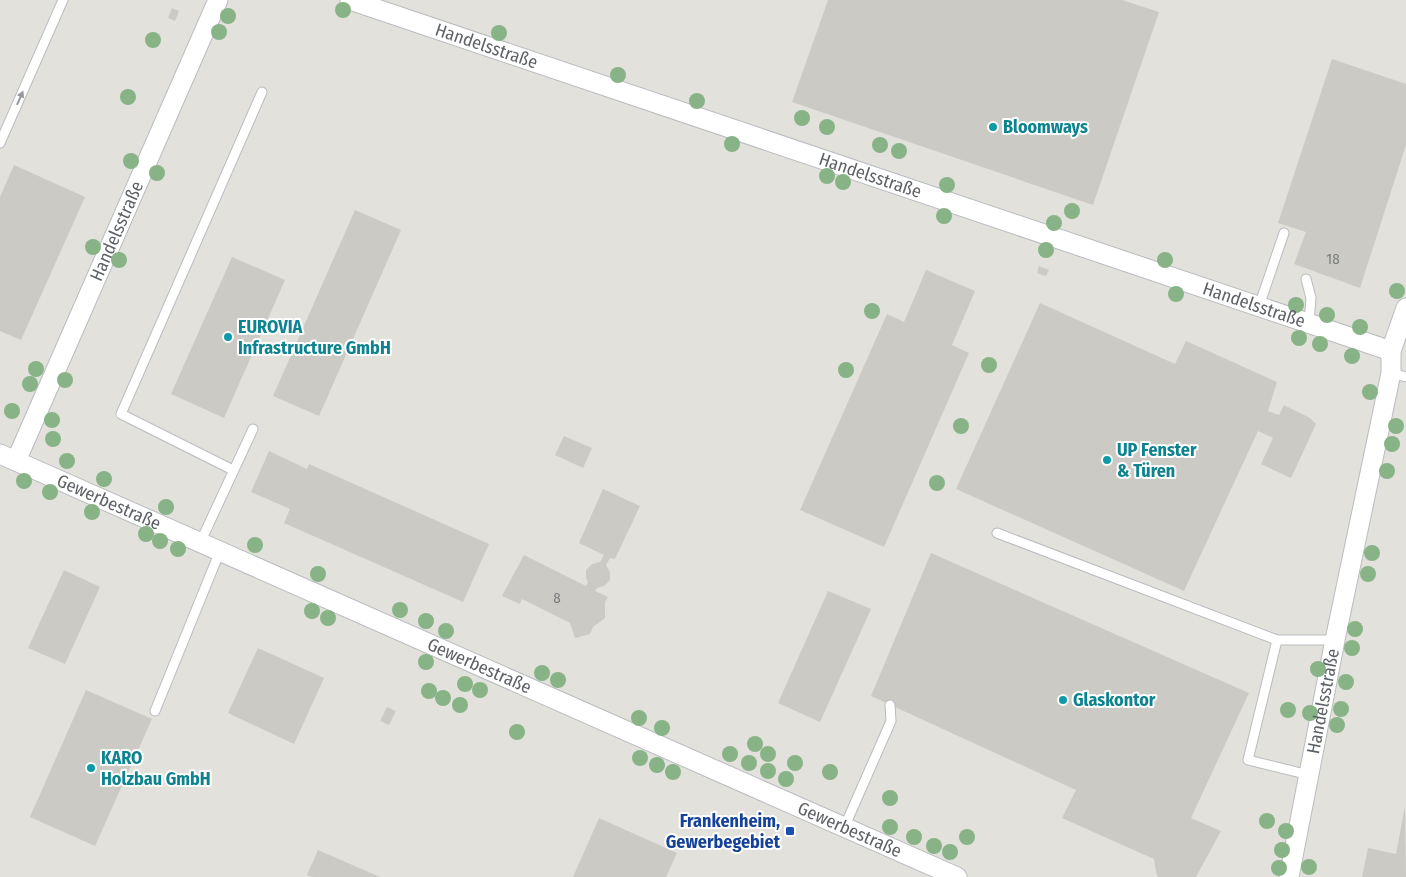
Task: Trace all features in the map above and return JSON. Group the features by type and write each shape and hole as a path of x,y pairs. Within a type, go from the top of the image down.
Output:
{"street":[{"name":"Handelsstraße","path":"8,458 218,0"},
{"name":"Handelsstraße","path":"350,0 1391,351"},
{"name":"Handelsstraße","path":"1289,877 1335,640 1398,375 1391,351 1406,308"},
{"name":"Gewerbestraße","path":"8,458 957,877"}],"lane":[{"path":"0,143 63,0"},
{"path":"234,470 121,414 262,92"},
{"path":"1259,306 1284,232"},
{"path":"1306,279 1311,298 1309,323"},
{"path":"200,543 253,429"},
{"path":"997,533 1277,640 1335,640"},
{"path":"155,710 220,552"},
{"path":"1277,640 1248,760 1309,775"},
{"path":"844,828 891,721 890,705"}],"shaded area":[{"path":"0,0 1406,0 1406,877 0,877"}],"building":[{"name":"Bloomways","path":"828,0 1122,0 1159,12 1093,205 792,102"},
{"path":"172,8 179,11 175,21 168,18"},
{"path":"1332,59 1406,84 1406,145 1360,288 1294,264 1306,232 1278,223"},
{"path":"14,165 85,197 21,340 0,331 0,197"},
{"path":"355,210 401,230 319,416 273,396"},
{"name":"EUROVIA Infrastructure GmbH","path":"232,257 285,280 224,418 171,394"},
{"path":"1039,266 1049,270 1046,276 1037,273"},
{"path":"926,270 975,291 952,345 969,353 884,547 800,510 887,314 904,322"},
{"name":"UP Fenster & Türen","path":"1040,303 1175,364 1186,341 1277,382 1268,411 1279,415 1284,405 1310,418 1316,424 1291,478 1261,464 1273,438 1258,431 1184,591 956,489"},
{"path":"564,436 592,448 583,468 555,455"},
{"path":"269,451 307,469 309,464 489,544 463,602 284,523 290,509 251,492"},
{"path":"603,489 640,506 615,559 610,558 606,565 610,572 610,580 595,591 608,597 605,602 605,618 593,627 590,634 575,638 570,623 522,599 520,604 502,596 524,555 586,586 588,582 586,570 592,564 600,562 604,555 579,543"},
{"name":"Glaskontor","path":"931,553 1249,693 1191,818 1221,831 1196,877 1158,877 1154,859 1062,818 1076,790 871,696"},
{"path":"64,570 100,587 65,664 28,648"},
{"path":"828,591 871,609 820,722 778,703"},
{"path":"258,648 324,678 294,744 228,713"},
{"name":"KARO Holzbau GmbH","path":"86,690 152,719 95,846 30,817"},
{"path":"387,707 396,711 389,725 380,721"},
{"path":"1405,806 1406,877 1362,877 1368,848 1396,854"},
{"path":"599,818 677,853 666,877 573,877"},
{"path":"318,850 380,877 313,877 307,875"}],"place":[{"name":"Bloomways","path":"993,127"},
{"name":"EUROVIA Infrastructure GmbH","path":"228,337"},
{"name":"UP Fenster & Türen","path":"1107,460"},
{"name":"Glaskontor","path":"1063,700"},
{"name":"KARO Holzbau GmbH","path":"91,768"},
{"name":"Frankenheim, Gewerbegebiet","path":"790,831"}]}
